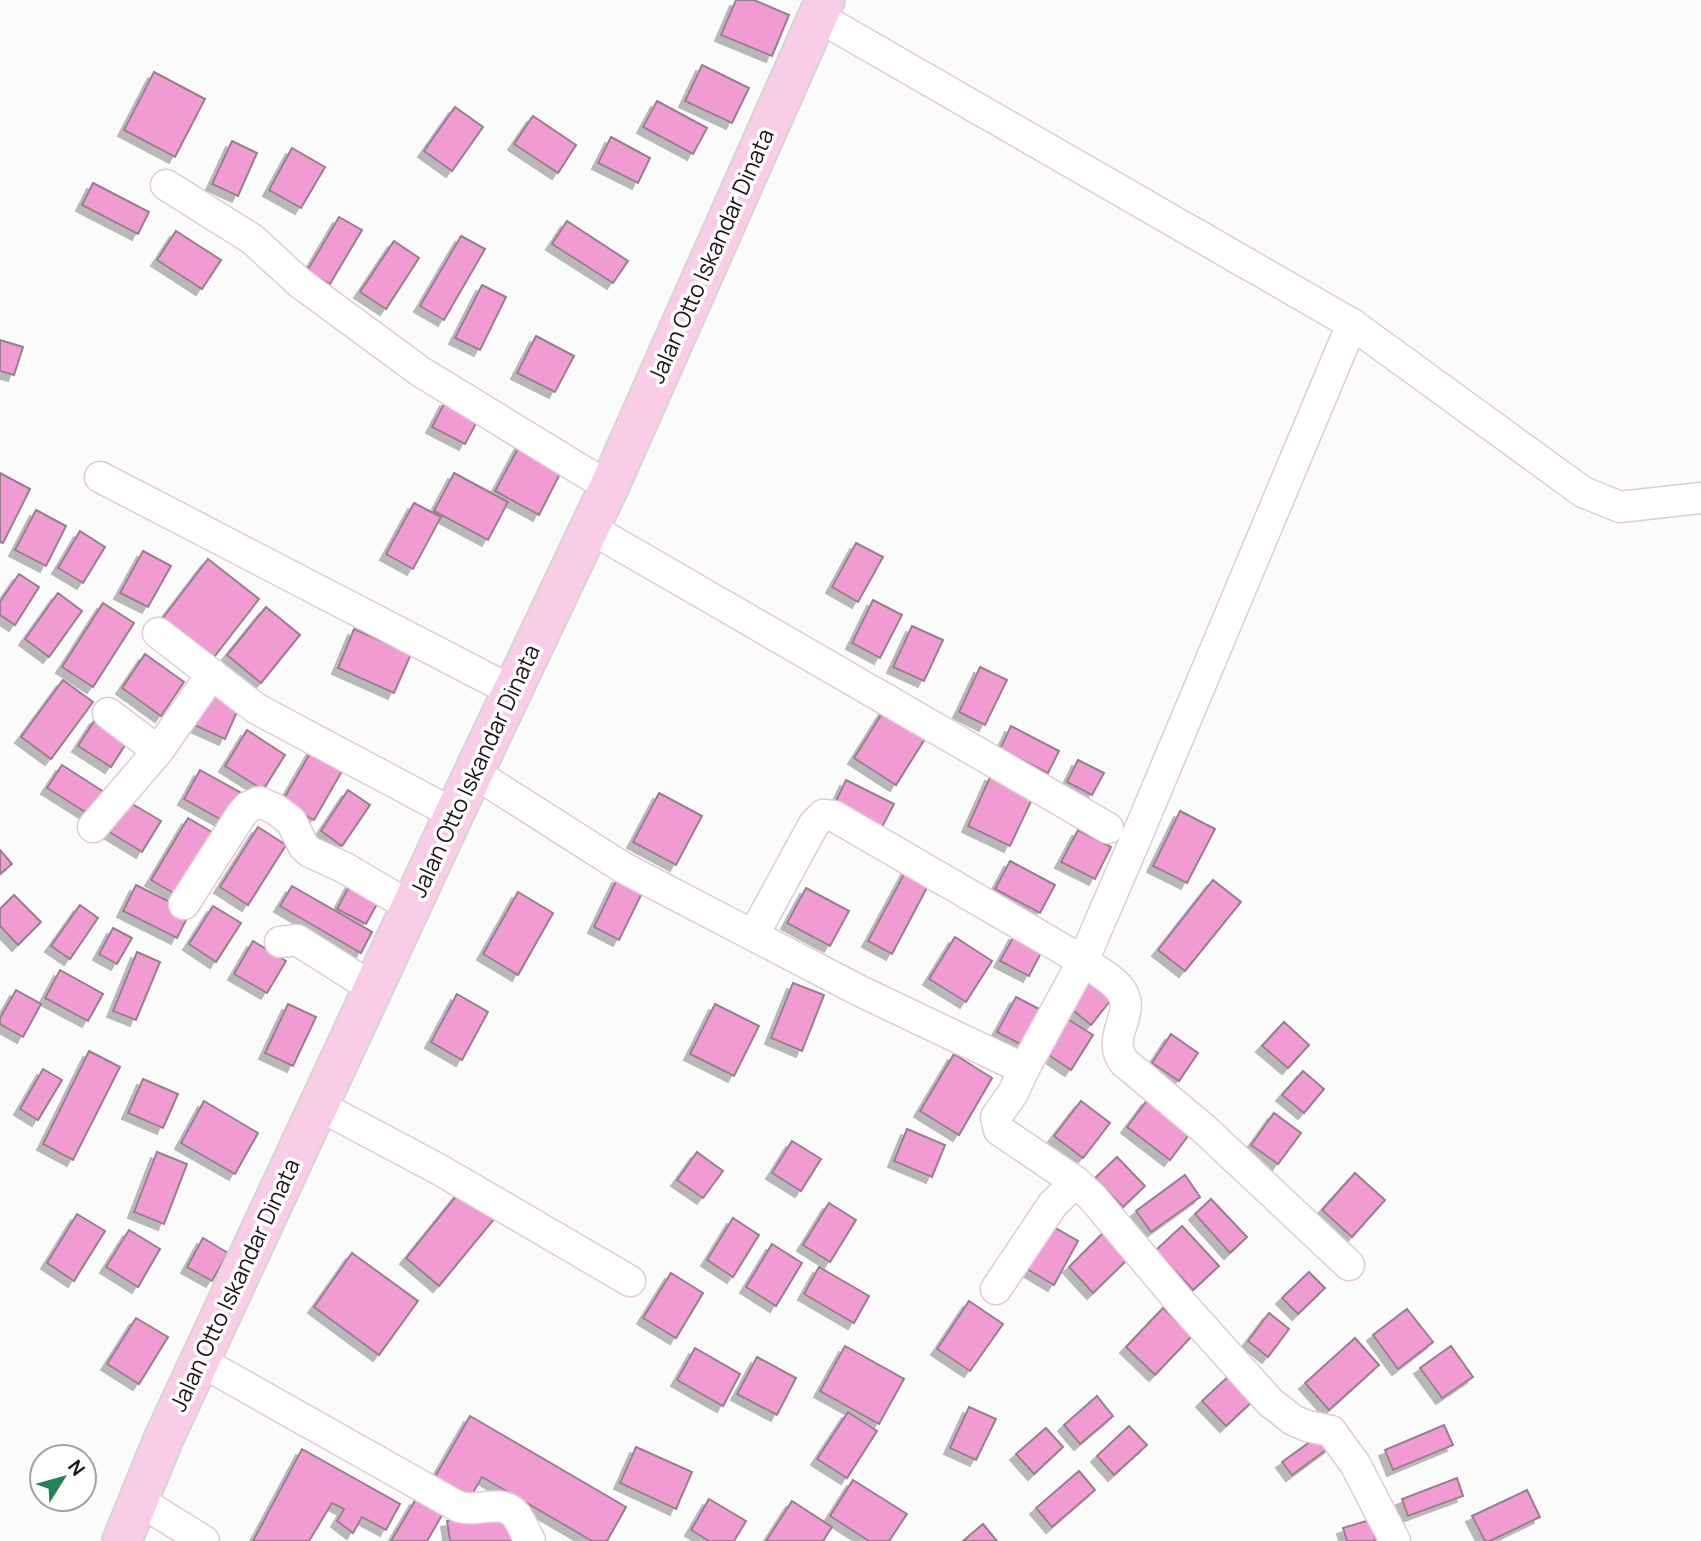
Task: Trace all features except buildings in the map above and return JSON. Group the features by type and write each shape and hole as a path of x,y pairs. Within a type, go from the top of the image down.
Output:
{"main road":[{"name":"Jalan Otto Iskandar Dinata","path":"122,1541 200,1361 318,1105 609,487 821,8"}],"street":[{"path":"821,8 1352,324 1583,492 1620,507 1701,498"},
{"path":"166,185 252,239 300,283 421,372 609,487"},
{"path":"1352,324 1083,961 1013,1093 996,1117 997,1126 1009,1138 1076,1182 1093,1198 1182,1304 1270,1402 1293,1420 1331,1431 1355,1464 1395,1541"},
{"path":"100,477 512,691"},
{"path":"590,528 1108,828"},
{"path":"158,633 257,709 454,814"},
{"path":"93,827 158,751 212,674"},
{"path":"108,713 158,751"},
{"path":"474,772 622,867 860,991 1024,1069"},
{"path":"184,904 241,815 247,807 259,802 275,809 290,821 304,847 310,852 345,868 411,907"},
{"path":"754,934 814,824 821,816 834,816 1083,961 1117,986 1126,1000 1117,1041 1118,1054 1124,1062 1203,1128 1349,1265"},
{"path":"280,942 297,940 373,988"},
{"path":"318,1105 440,1170 630,1281"},
{"path":"996,1289 1053,1203 1076,1182"},
{"path":"200,1361 457,1506 466,1510 499,1506 508,1508 519,1519 530,1541"},
{"path":"138,1500 204,1541"}]}
